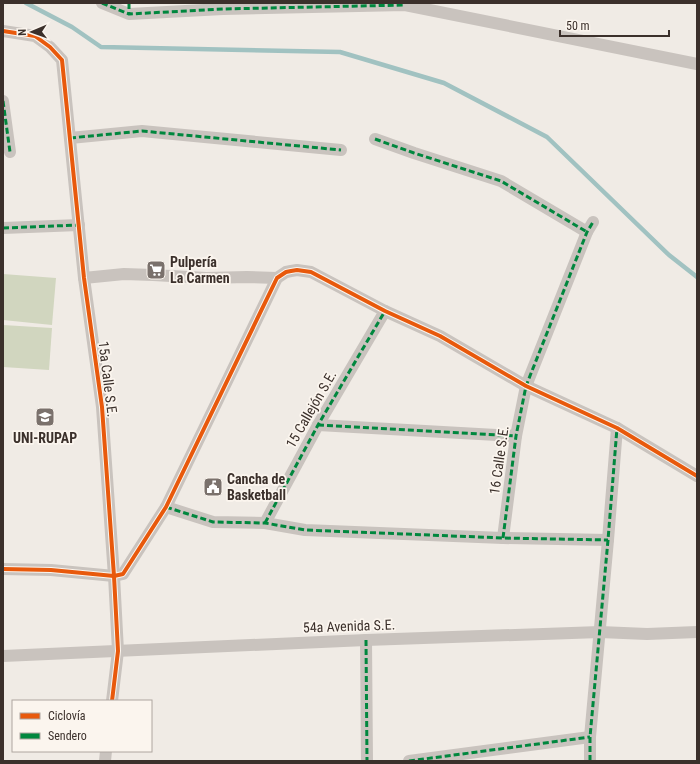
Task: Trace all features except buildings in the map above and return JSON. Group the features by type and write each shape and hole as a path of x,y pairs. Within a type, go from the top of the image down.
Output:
{"street":[{"path":"102,3 129,8 223,9 405,4 697,64"},
{"name":"15a Calle S.E.","path":"3,31 35,36 50,47 62,60 84,278 102,407 118,651 112,700"},
{"path":"3,101 10,152"},
{"path":"70,138 142,131 341,150"},
{"name":"16 Calle S.E.","path":"374,138 414,153 501,181 590,227 526,386 516,436 503,538"},
{"path":"3,228 79,225"},
{"path":"3,569 51,570 114,576 123,574 166,507 277,278 286,272 297,270 311,272 385,311 440,336 526,386 617,428 697,476"},
{"path":"84,278 124,274 206,278 277,278"},
{"name":"15 Callejón S.E.","path":"264,523 318,425 385,311"},
{"path":"318,425 516,436"},
{"path":"590,761 590,737 617,428"},
{"path":"166,507 213,522 264,523 306,530 503,538 608,540"},
{"name":"54a Avenida S.E.","path":"3,656 366,640 600,632 647,634 697,632"},
{"path":"366,640 367,761"},
{"path":"409,761 590,737"}],"green space":[{"path":"3,274 56,278 52,325 3,320"},
{"path":"3,325 52,328 49,370 3,367"}],"waterway":[{"path":"26,3 72,27 101,47 340,52 444,83 547,137 669,255 697,277"}],"marked path":[{"path":"102,3 129,14 223,9 405,5"},
{"path":"129,3 129,14"},
{"path":"3,101 10,152"},
{"path":"70,138 142,131 341,150"},
{"path":"375,139 501,181 587,232"},
{"path":"503,538 516,436 526,386 587,232 593,222"},
{"path":"3,228 79,225"},
{"path":"265,523 318,425 385,311"},
{"path":"318,425 516,436"},
{"path":"590,761 590,737 617,428"},
{"path":"166,507 213,522 265,523 305,530 503,538 608,540"},
{"path":"366,640 367,761"},
{"path":"409,761 590,737"}],"cycle path":[{"path":"3,31 35,36 50,47 62,60 84,278 102,407 118,651 112,700"},
{"path":"3,569 51,570 114,576 123,574 166,507 277,278 286,272 297,270 311,272 385,311 440,336 526,386 617,428 697,476"}],"place":[{"name":"Pulpería La Carmen","path":"156,270"},
{"name":"UNI-RUPAP","path":"45,417"},
{"name":"Cancha de Basketball","path":"213,487"}]}
